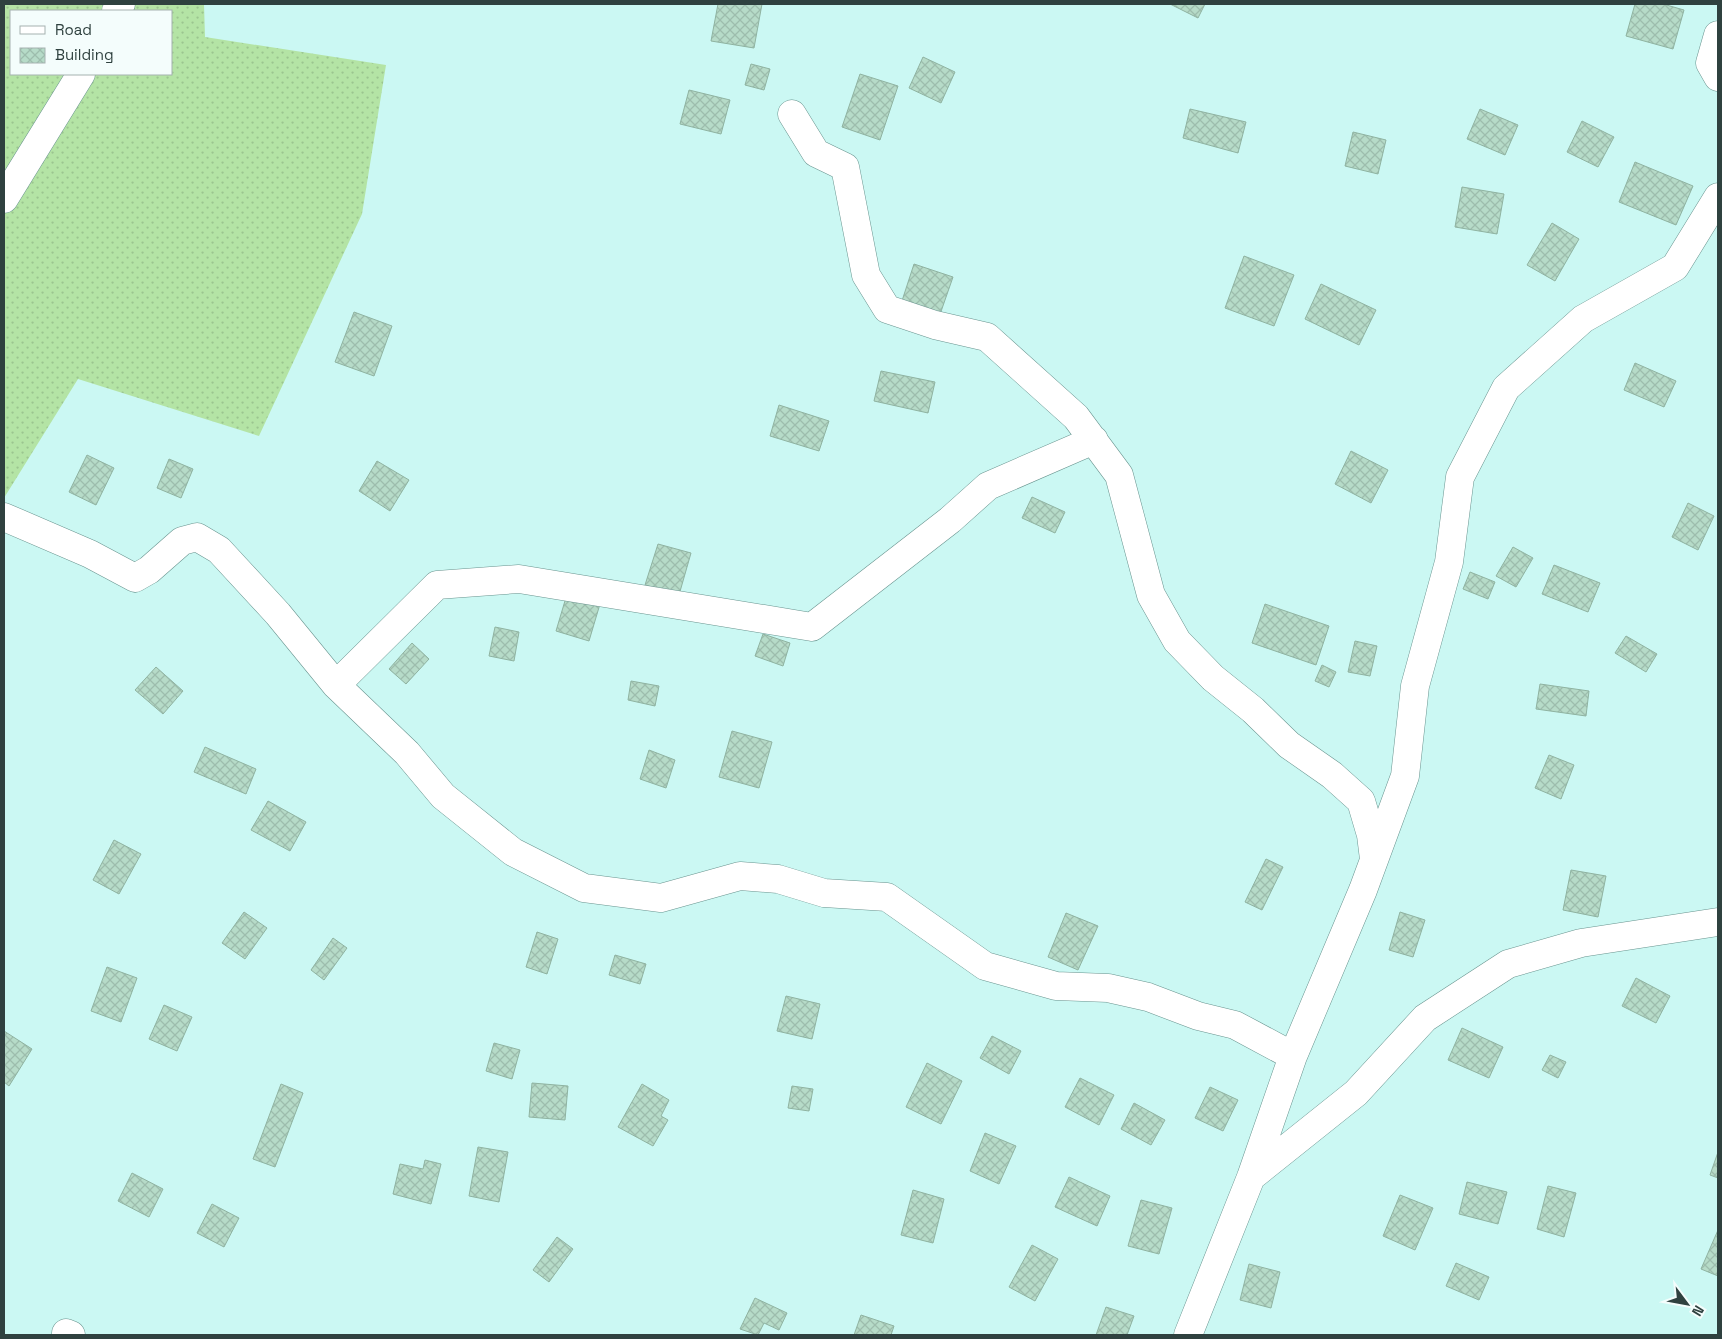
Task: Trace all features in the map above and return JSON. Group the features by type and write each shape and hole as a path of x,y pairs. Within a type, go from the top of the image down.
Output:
{"street":[{"path":"1718,35 1710,63 1718,77"},
{"path":"4,199 80,75"},
{"path":"792,114 816,153 846,167 866,276 887,309 935,325 987,337 1076,417 1119,475 1151,595 1177,641 1213,678 1253,710 1289,745 1332,775 1361,801 1371,835 1374,859"},
{"path":"1188,1335 1251,1177 1293,1056 1374,859 1405,776 1415,686 1449,562 1460,477 1506,388 1583,319 1675,267 1718,197"},
{"path":"336,685 437,585 519,578 812,627 950,520 988,486 1094,440"},
{"path":"4,517 90,554 134,578 149,570 182,541 197,537 219,550 278,614 336,685 407,753 443,796 513,852 584,888 661,898 740,876 778,879 824,893 887,897 985,966 1056,986 1108,988 1148,996 1198,1016 1235,1025 1293,1056"},
{"path":"1251,1177 1356,1093 1425,1018 1508,964 1581,943 1718,922"}],"green space":[{"path":"4,4 204,4 205,37 386,65 362,214 259,436 78,379 4,498"}],"building":[{"path":"718,4 762,4 754,48 711,41"},
{"path":"1170,4 1205,4 1198,18"},
{"path":"1635,4 1663,4 1684,10 1673,49 1626,36"},
{"path":"923,57 955,72 941,103 909,88"},
{"path":"751,64 770,69 764,90 745,85"},
{"path":"860,74 898,86 880,140 842,127"},
{"path":"689,90 730,100 721,134 680,124"},
{"path":"1190,109 1246,122 1238,153 1183,138"},
{"path":"1480,109 1518,125 1505,155 1467,139"},
{"path":"1582,121 1614,137 1598,167 1567,152"},
{"path":"1353,132 1386,140 1378,174 1345,166"},
{"path":"1635,162 1693,186 1676,225 1619,202"},
{"path":"1462,187 1504,194 1497,234 1455,227"},
{"path":"1552,223 1579,239 1555,281 1527,265"},
{"path":"1244,256 1294,275 1274,326 1225,308"},
{"path":"914,264 953,277 937,323 899,310"},
{"path":"1321,284 1376,310 1359,345 1305,319"},
{"path":"354,312 392,326 374,376 335,362"},
{"path":"1635,363 1676,381 1664,407 1624,390"},
{"path":"881,371 935,382 928,413 874,401"},
{"path":"779,405 829,421 819,451 770,436"},
{"path":"1351,451 1388,470 1371,503 1335,484"},
{"path":"87,455 114,468 96,505 69,492"},
{"path":"169,459 193,469 181,498 157,488"},
{"path":"377,461 409,480 390,511 359,491"},
{"path":"1032,497 1065,512 1055,533 1022,518"},
{"path":"1688,503 1714,516 1698,550 1672,537"},
{"path":"658,544 691,553 679,595 645,585"},
{"path":"1513,547 1533,558 1516,587 1496,576"},
{"path":"1554,565 1600,583 1588,612 1542,594"},
{"path":"1470,572 1495,582 1488,599 1463,589"},
{"path":"567,594 600,604 589,641 556,631"},
{"path":"1265,604 1329,626 1316,665 1252,643"},
{"path":"495,627 519,632 514,661 489,656"},
{"path":"763,634 790,643 783,666 755,656"},
{"path":"1626,636 1657,654 1646,672 1615,653"},
{"path":"1355,641 1377,646 1370,676 1348,672"},
{"path":"412,643 429,659 406,684 389,669"},
{"path":"1322,665 1336,672 1329,687 1315,681"},
{"path":"156,667 183,691 163,714 135,690"},
{"path":"631,681 659,686 655,706 628,700"},
{"path":"1540,684 1589,691 1586,716 1536,709"},
{"path":"732,731 772,742 759,788 719,777"},
{"path":"205,747 256,769 246,794 194,772"},
{"path":"649,750 675,760 666,788 640,779"},
{"path":"1549,755 1574,765 1561,799 1535,788"},
{"path":"268,801 306,822 290,851 251,830"},
{"path":"114,840 141,854 119,894 93,880"},
{"path":"1266,859 1283,867 1262,910 1245,902"},
{"path":"1571,870 1606,876 1598,917 1563,910"},
{"path":"244,912 267,928 245,959 222,943"},
{"path":"1400,912 1425,920 1413,957 1389,950"},
{"path":"1066,913 1098,926 1078,970 1048,957"},
{"path":"537,932 558,939 547,974 526,967"},
{"path":"333,938 347,948 324,980 311,970"},
{"path":"615,955 646,964 640,984 609,975"},
{"path":"107,967 137,978 121,1022 91,1011"},
{"path":"1636,978 1670,996 1656,1023 1622,1006"},
{"path":"786,996 820,1004 812,1039 777,1031"},
{"path":"164,1005 192,1017 177,1051 149,1039"},
{"path":"1462,1028 1503,1047 1489,1078 1448,1060"},
{"path":"4,1031 32,1049 9,1086 4,1082"},
{"path":"992,1036 1021,1051 1009,1074 980,1058"},
{"path":"494,1043 520,1050 512,1079 486,1071"},
{"path":"1550,1055 1566,1062 1558,1078 1542,1070"},
{"path":"927,1063 962,1081 941,1124 906,1107"},
{"path":"1080,1078 1114,1095 1099,1125 1065,1107"},
{"path":"532,1083 568,1086 565,1120 529,1117"},
{"path":"281,1084 303,1093 275,1167 253,1159"},
{"path":"642,1084 669,1100 661,1116 668,1120 653,1146 618,1127"},
{"path":"792,1086 813,1089 809,1111 788,1108"},
{"path":"1210,1087 1238,1100 1223,1131 1195,1118"},
{"path":"1134,1103 1165,1120 1151,1145 1121,1129"},
{"path":"985,1133 1016,1146 999,1184 970,1171"},
{"path":"478,1147 508,1152 499,1202 469,1196"},
{"path":"1718,1152 1718,1178 1710,1175"},
{"path":"425,1160 441,1164 431,1204 393,1194 400,1164 423,1169"},
{"path":"132,1173 163,1189 149,1217 118,1201"},
{"path":"1069,1177 1110,1196 1097,1226 1055,1207"},
{"path":"1467,1182 1507,1192 1498,1224 1459,1214"},
{"path":"1548,1186 1576,1193 1564,1237 1537,1229"},
{"path":"913,1190 944,1199 933,1243 901,1235"},
{"path":"1400,1195 1433,1208 1415,1250 1383,1236"},
{"path":"1141,1200 1172,1208 1159,1254 1128,1246"},
{"path":"212,1204 239,1218 224,1247 197,1233"},
{"path":"1718,1230 1718,1276 1701,1269"},
{"path":"557,1237 573,1249 549,1282 533,1270"},
{"path":"1032,1245 1058,1259 1035,1301 1009,1287"},
{"path":"1456,1263 1489,1277 1479,1300 1446,1286"},
{"path":"1249,1264 1280,1272 1271,1308 1240,1300"},
{"path":"755,1298 787,1313 779,1330 764,1323 758,1335 740,1329"},
{"path":"1106,1307 1134,1316 1127,1335 1096,1335"},
{"path":"861,1315 894,1326 891,1335 854,1335"}]}
